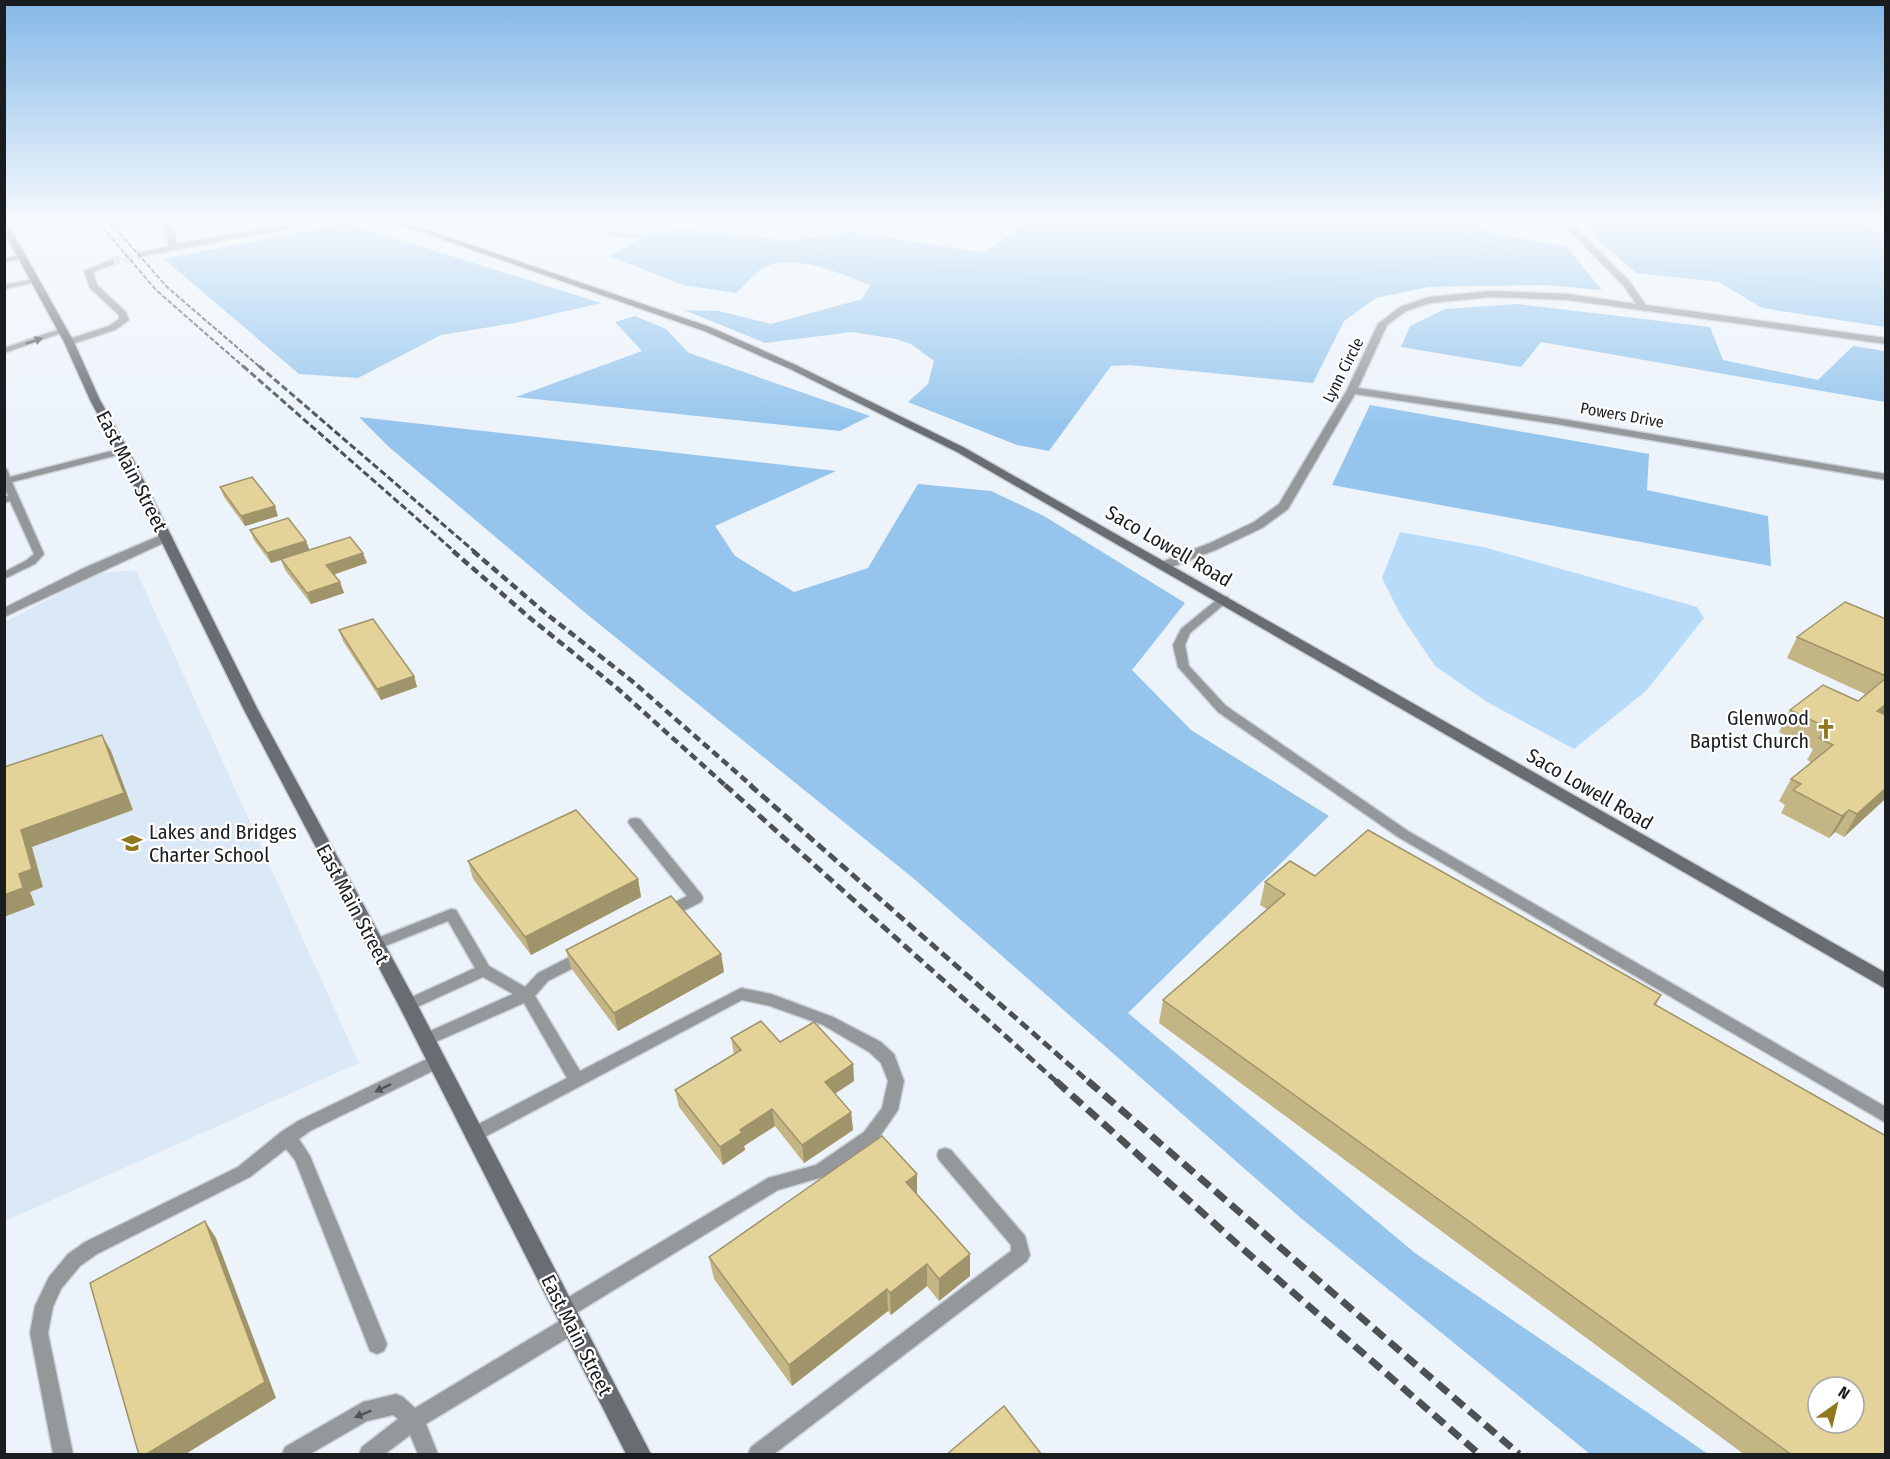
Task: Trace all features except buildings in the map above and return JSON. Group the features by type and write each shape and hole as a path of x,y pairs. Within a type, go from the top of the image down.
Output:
{"main road":[{"name":"East Main Street","path":"40,290 69,342 95,400 123,451 251,710 408,1005 435,1062 639,1455"},
{"name":"Saco Lowell Road","path":"595,290 707,329 793,367 961,450 1224,599 1886,982"}],"street":[{"path":"69,342 112,328 124,320 123,314 97,290"},
{"path":"1631,290 1643,307"},
{"name":"Lynn Circle","path":"1163,566 1214,546 1258,525 1284,506 1352,390 1383,324 1403,309 1429,300 1491,294 1568,297 1886,341"},
{"name":"Powers Drive","path":"1352,390 1556,421 1886,477"},
{"path":"4,613 166,537"}],"lane":[{"path":"4,351 63,331"},
{"path":"4,576 31,562 39,554 9,498 5,478 123,451"},
{"path":"1224,599 1185,631 1179,645 1184,667 1222,709 1403,834 1886,1116"},
{"path":"634,822 696,898 655,919"},
{"path":"375,945 451,914 484,970 527,995 577,1080"},
{"path":"425,1040 527,995 543,977 594,951"},
{"path":"408,1005 484,970"},
{"path":"369,1455 414,1420 774,1183 820,1171 870,1137 890,1110 896,1081 888,1059 875,1047 850,1032 798,1009 771,1000 741,994 473,1135"},
{"path":"63,1455 39,1333 44,1306 55,1283 74,1260 91,1248 243,1172 264,1158 287,1137 435,1062"},
{"path":"287,1137 302,1156 377,1344"},
{"path":"758,1455 1021,1255 1019,1242 945,1155"},
{"path":"292,1455 363,1412 396,1404 414,1420 428,1455"}],"shaded area":[{"path":"200,290 560,290 601,303 515,323 441,335 358,378 299,374"},
{"path":"717,290 739,290 736,293"},
{"path":"867,290 1413,290 1376,298 1344,321 1313,383 1130,365 1111,366 1049,451 1017,445 908,402 928,384 934,361 911,344 896,339 852,332 765,343 684,310 719,311 771,324 862,299"},
{"path":"1732,290 1885,290 1885,327 1762,308"},
{"path":"1517,304 1710,327 1723,360 1818,380 1853,346 1885,351 1885,402 1541,342 1521,367 1401,347 1410,326 1445,309"},
{"path":"635,316 666,329 689,353 870,416 840,431 516,397 642,351 615,322"},
{"path":"1370,405 1649,454 1647,490 1768,516 1771,566 1332,485"},
{"path":"359,417 836,471 715,526 735,556 794,592 868,568 918,484 991,491 1044,516 1185,603 1132,670 1191,730 1329,816 1128,1013 1415,1253 1708,1454 1590,1454 1302,1219 913,878 583,611 389,447"},
{"path":"1400,532 1483,547 1697,607 1704,618 1646,691 1574,749 1487,702 1435,666 1400,614 1382,578"},
{"name":"Lakes and Bridges Charter School","path":"136,570 359,1063 5,1221 5,622 99,573"}],"railway":[{"path":"156,290 245,368"},
{"path":"171,290 261,368"},
{"path":"243,366 455,552"},
{"path":"259,366 475,552"},
{"path":"453,551 530,618 617,688 726,786"},
{"path":"473,551 544,612 632,681 752,786"},
{"path":"725,785 1058,1083"},
{"path":"750,785 1090,1083"},
{"path":"1056,1081 1235,1242 1479,1454"},
{"path":"1088,1081 1519,1454"}],"place":[{"name":"Glenwood Baptist Church","path":"1826,729"},
{"name":"Lakes and Bridges Charter School","path":"132,843"}]}
